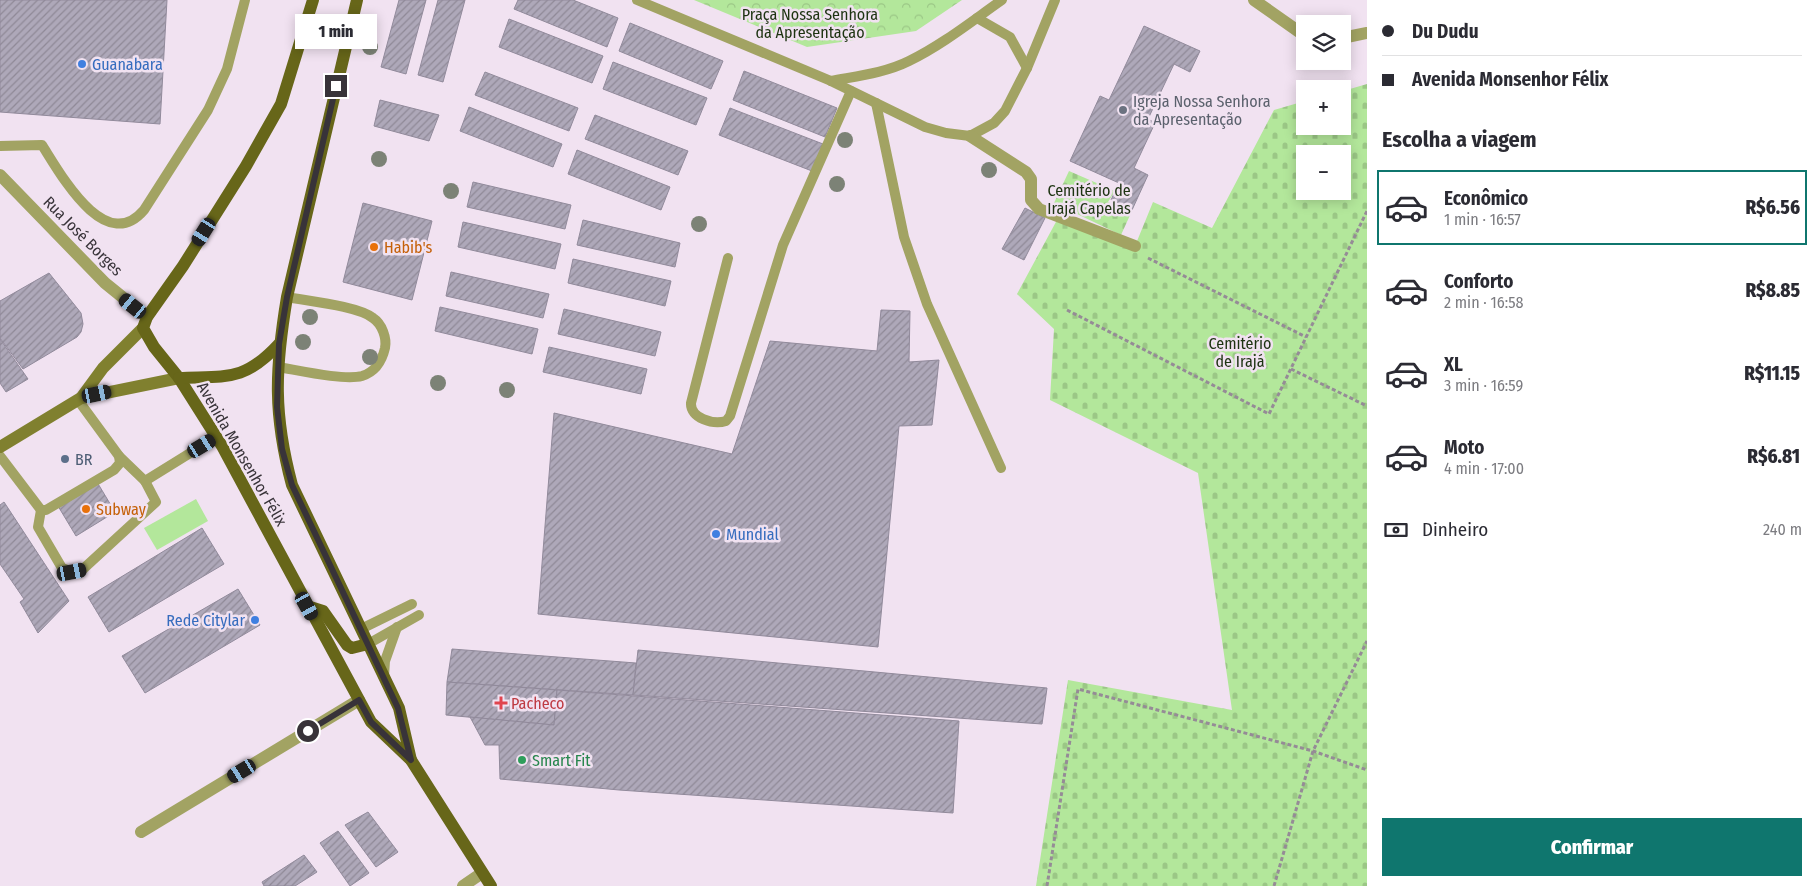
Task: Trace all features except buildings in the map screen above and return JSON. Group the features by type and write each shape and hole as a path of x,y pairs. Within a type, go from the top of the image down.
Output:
{"main road":[{"path":"79,399 103,368 145,323 188,258 281,104 313,0"},
{"name":"Avenida Monsenhor Félix","path":"357,0 287,297 279,344 277,407 282,449 292,485 398,708 411,760"},
{"name":"Avenida Monsenhor Félix","path":"145,323 154,347 179,378 216,437 371,722 411,760 491,886"},
{"path":"0,447 79,399 179,378 228,376 248,372 265,360 279,344"},
{"path":"307,606 323,611 347,645 352,648 368,644"}],"street":[{"path":"1254,0 1296,32"},
{"path":"1351,36 1367,33"},
{"path":"970,136 1026,172 1031,179 1031,200 1039,209 1135,246"},
{"name":"Rua José Borges","path":"0,175 145,323"},
{"path":"142,832 359,700"},
{"path":"464,886 482,873"}],"lane":[{"path":"0,146 42,144 85,206 97,216 114,223 125,224 135,221 150,202 208,110 227,69 245,0"},
{"path":"637,0 831,82 925,126 946,133 970,136 994,123 1004,111 1027,68 1055,0"},
{"path":"831,82 881,71 908,62 936,47 1002,0"},
{"path":"977,18 1010,37 1027,68"},
{"path":"728,258 691,403 694,415 720,423 726,421 730,416 783,245 851,91"},
{"path":"876,103 907,245 928,304 1001,468"},
{"path":"278,367 348,377 362,376 373,370 383,359 386,343 383,329 373,318 358,311 287,297"},
{"path":"0,456 41,510 38,527 62,568 72,572 82,570 156,502 145,481 119,456 79,399"},
{"path":"145,481 216,437"},
{"path":"41,510 46,510 114,470 120,463 119,456"},
{"path":"361,629 412,604"},
{"path":"368,644 419,616"},
{"path":"384,677 385,661 397,627"}],"path":[{"path":"1067,310 1269,414 1367,211"},
{"path":"1135,246 1146,257 1306,337"},
{"path":"1291,368 1367,406"},
{"path":"1274,886 1313,751 1367,641"},
{"path":"1047,886 1078,689 1313,751 1367,770"}],"green space":[{"name":"Praça Nossa Senhora da Apresentação","path":"694,0 962,0 916,31 807,47"},
{"name":"Cemitério de Irajá","path":"1367,84 1367,886 1036,886 1068,680 1232,710 1198,473 1050,400 1054,329 1017,294 1057,220 1135,246 1153,202 1212,228 1274,110 1296,104 1296,135 1351,135 1351,89"},
{"name":"Cemitério de Irajá Capelas","path":"1069,171 1115,191 1108,202 1131,213 1121,235 1054,203"},
{"path":"196,499 208,521 157,550 144,528"}],"place":[{"name":"Guanabara","path":"82,64"},
{"name":"Igreja Nossa Senhora da Apresentação","path":"1123,110"},
{"name":"Habib's","path":"374,247"},
{"name":"BR","path":"65,459"},
{"name":"Subway","path":"86,509"},
{"name":"Mundial","path":"716,534"},
{"name":"Rede Citylar","path":"255,620"},
{"name":"Pacheco","path":"501,703"},
{"name":"Smart Fit","path":"522,760"}],"route":[{"path":"308,731 359,700 371,722 411,760 398,708 292,485 282,449 277,407 279,344 287,297 336,86"}]}
